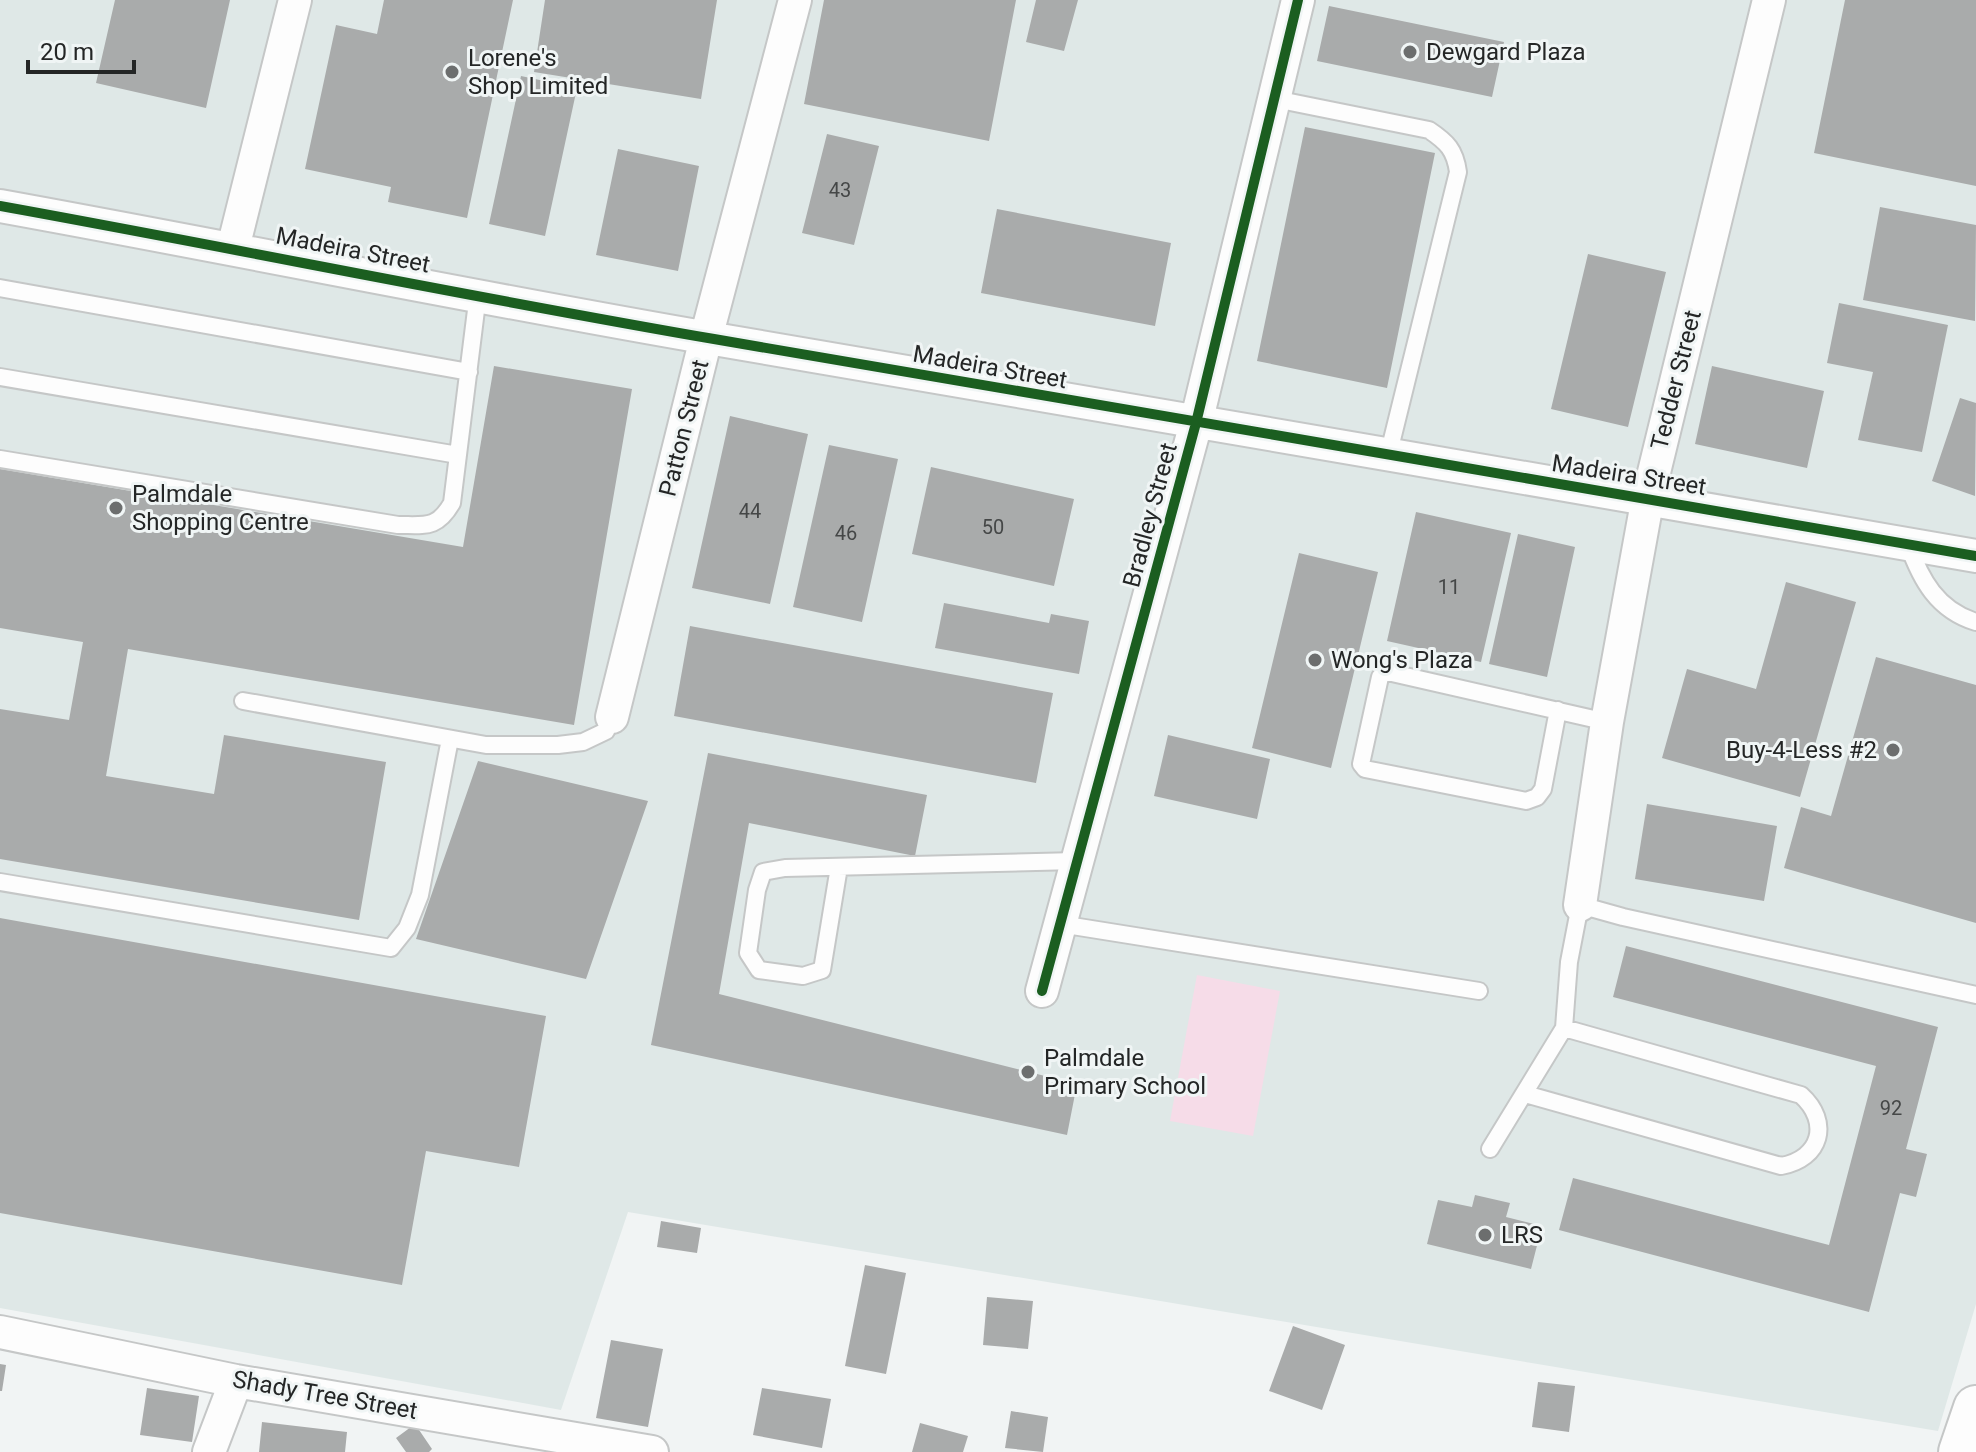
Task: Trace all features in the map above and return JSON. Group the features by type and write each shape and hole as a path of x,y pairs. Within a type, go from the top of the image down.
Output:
{"main road":[{"path":"1961,1452 1976,1410"}],"street":[{"path":"233,248 295,0"},
{"name":"Patton Street","path":"612,717 706,338 795,0"},
{"name":"Bradley Street","path":"1042,991 1196,423 1298,0"},
{"name":"Tedder Street","path":"1580,905 1607,722 1648,497 1769,0"},
{"name":"Madeira Street","path":"0,206 706,338 1388,456 1648,497 1976,556"},
{"name":"Shady Tree Street","path":"0,1332 561,1444 652,1452"},
{"path":"209,1452 236,1381"}],"lane":[{"path":"1275,99 1429,130 1448,142 1456,156 1458,172 1388,456"},
{"path":"0,288 469,372"},
{"path":"0,459 398,525 428,525 442,519 452,503 478,294"},
{"path":"0,377 458,455"},
{"path":"1908,544 1919,575 1935,598 1959,617 1976,622"},
{"path":"1558,710 1543,789 1537,797 1526,801 1365,769 1361,764 1380,677 1384,673 1558,710 1607,722"},
{"path":"243,701 486,745 583,742 606,731 612,717"},
{"path":"0,882 391,948 407,928 420,895 450,739"},
{"path":"839,867 822,970 803,976 759,970 748,953 757,890 763,872 785,868 1077,861"},
{"path":"1490,1149 1564,1028 1569,962 1580,905 1976,995"},
{"path":"1060,924 1479,991"},
{"path":"1525,1094 1781,1166 1804,1158 1817,1138 1819,1125 1816,1114 1801,1095 1564,1028"}],"shaded area":[{"path":"0,0 1976,0 1976,1304 1938,1431 628,1212 561,1410 0,1308"},
{"path":"1197,975 1280,991 1253,1136 1170,1121"}],"building":[{"path":"115,0 230,0 206,108 96,83"},
{"path":"384,0 513,0 467,218 388,202 391,187 305,169 336,25 377,34"},
{"path":"545,0 717,0 701,99 534,72"},
{"path":"824,0 1016,0 989,141 804,104"},
{"path":"1036,0 1078,0 1064,51 1026,42"},
{"path":"1845,0 1976,0 1976,186 1814,153"},
{"name":"Dewgard Plaza","path":"1329,6 1504,42 1492,97 1317,61"},
{"path":"521,76 577,88 545,236 489,224"},
{"path":"1305,127 1435,153 1387,388 1257,361"},
{"path":"827,134 879,146 854,245 802,233"},
{"path":"618,149 699,166 678,271 596,255"},
{"path":"1880,207 1976,225 1975,321 1863,300"},
{"path":"997,209 1171,243 1155,326 981,293"},
{"path":"1588,254 1666,272 1628,427 1551,409"},
{"path":"1839,303 1948,325 1922,452 1858,440 1873,372 1827,363"},
{"name":"Palmdale Shopping Centre","path":"494,366 632,389 574,725 128,649 106,776 214,794 224,735 386,762 359,920 0,859 0,709 69,720 83,642 0,628 0,469 463,547"},
{"path":"1712,366 1824,391 1807,468 1695,444"},
{"path":"1960,398 1976,403 1975,496 1932,481"},
{"path":"730,416 808,434 770,604 692,588"},
{"path":"829,445 898,459 862,622 793,607"},
{"path":"931,467 1074,499 1054,586 912,554"},
{"path":"1416,512 1511,533 1481,662 1387,641"},
{"path":"1518,534 1575,547 1547,677 1489,664"},
{"name":"Wong's Plaza","path":"1299,553 1378,572 1331,768 1252,748"},
{"path":"1786,582 1856,602 1800,797 1662,758 1687,669 1756,689"},
{"path":"944,603 1049,623 1051,614 1089,621 1079,674 935,648"},
{"path":"690,626 1053,693 1036,783 674,716"},
{"path":"1876,657 1976,685 1976,923 1784,868 1801,807 1831,816"},
{"path":"1168,735 1270,759 1257,819 1154,796"},
{"path":"708,753 927,795 915,856 749,823 719,994 1077,1084 1067,1135 651,1045"},
{"path":"478,761 648,801 586,979 416,939"},
{"path":"1647,804 1777,826 1764,901 1635,879"},
{"path":"0,918 546,1016 519,1167 426,1151 402,1285 0,1213"},
{"path":"1626,946 1938,1027 1906,1149 1927,1154 1916,1197 1900,1193 1869,1312 1559,1230 1573,1178 1829,1245 1876,1066 1613,997"},
{"name":"LRS","path":"1475,1195 1510,1203 1506,1217 1542,1226 1531,1269 1427,1244 1438,1200 1472,1207"},
{"path":"661,1221 701,1228 697,1253 657,1247"},
{"path":"865,1265 906,1273 886,1374 845,1366"},
{"path":"987,1297 1033,1301 1028,1349 983,1345"},
{"path":"1293,1326 1345,1345 1322,1410 1269,1391"},
{"path":"611,1340 663,1349 648,1427 596,1418"},
{"path":"0,1364 6,1365 2,1391 0,1391"},
{"path":"1538,1382 1575,1386 1569,1432 1532,1427"},
{"path":"147,1388 199,1396 192,1442 140,1435"},
{"path":"762,1388 831,1399 822,1448 753,1435"},
{"path":"1011,1411 1048,1417 1043,1452 1005,1448"},
{"path":"262,1422 347,1432 345,1452 259,1452"},
{"path":"920,1423 968,1436 963,1452 912,1452"},
{"path":"415,1424 432,1449 429,1452 406,1452 396,1438"}],"cycle path":[{"path":"1042,991 1196,423 1298,0"},
{"path":"0,206 624,323 1976,556"}],"place":[{"name":"Dewgard Plaza","path":"1410,52"},
{"name":"Lorene's Shop Limited","path":"452,72"},
{"name":"Palmdale Shopping Centre","path":"116,508"},
{"name":"Wong's Plaza","path":"1315,660"},
{"name":"Buy-4-Less #2","path":"1893,750"},
{"name":"Palmdale Primary School","path":"1028,1072"},
{"name":"LRS","path":"1485,1235"}]}
